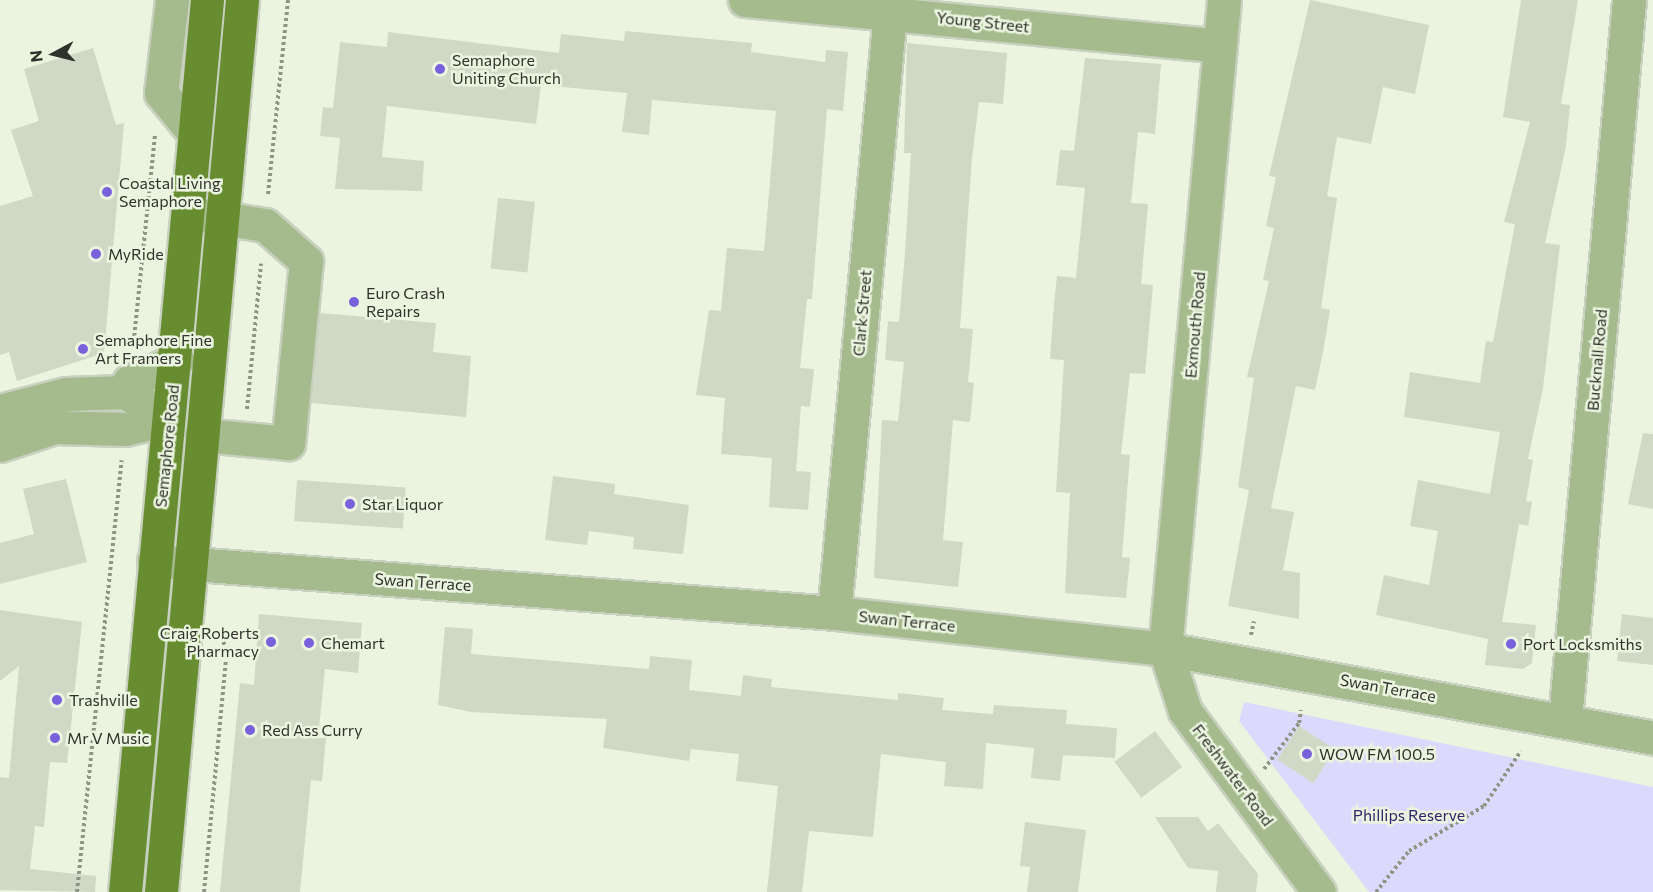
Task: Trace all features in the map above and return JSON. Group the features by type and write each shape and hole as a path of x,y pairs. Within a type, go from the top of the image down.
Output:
{"main road":[{"name":"Semaphore Road","path":"161,892 170,813 201,435 192,363 188,213 207,0"},
{"name":"Semaphore Road","path":"192,363 224,216 242,0"},
{"path":"192,363 168,420 197,478"},
{"name":"Semaphore Road","path":"125,892 168,420"},
{"path":"133,810 170,813"}],"street":[{"path":"172,0 161,93 194,133"},
{"name":"Young Street","path":"745,0 1220,46"},
{"name":"Exmouth Road","path":"1166,649 1224,0"},
{"name":"Bucknall Road","path":"1565,720 1629,0"},
{"name":"Clark Street","path":"834,613 890,13"},
{"path":"188,213 224,216 265,225 306,261 288,443 201,435"},
{"path":"0,411 66,394 127,387 192,363"},
{"path":"127,387 168,420"},
{"path":"0,445 54,427 125,429 168,420"},
{"name":"Swan Terrace","path":"154,561 834,613 1166,649 1565,720 1653,738"},
{"name":"Freshwater Road","path":"1166,649 1185,711 1319,892"}],"path":[{"path":"244,438 288,0"},
{"path":"127,387 161,93"},
{"path":"77,892 125,429"},
{"path":"204,892 227,650 212,618"},
{"path":"1243,787 1291,737 1301,710"},
{"path":"1376,892 1409,851 1484,806 1521,752"}],"green space":[{"name":"Phillips Reserve","path":"1244,702 1653,787 1653,892 1369,892 1239,721"}],"building":[{"path":"1310,0 1429,25 1415,94 1383,87 1371,144 1337,137 1327,196 1337,198 1321,308 1330,310 1323,352 1315,390 1296,386 1271,508 1294,512 1283,570 1300,573 1299,619 1228,606 1249,490 1238,487 1254,378 1247,377 1269,281 1263,280 1274,228 1266,226 1276,177 1269,176"},
{"path":"1521,0 1578,0 1561,104 1570,105 1566,146 1545,243 1560,245 1543,388 1528,459 1533,460 1526,501 1532,502 1528,526 1519,524 1502,622 1536,625 1532,663 1523,669 1485,665 1488,639 1376,615 1384,575 1429,585 1438,531 1410,526 1418,480 1490,494 1500,432 1404,417 1410,372 1480,383 1486,341 1493,342 1515,224 1504,222 1530,122 1503,117"},
{"path":"625,31 752,43 751,52 825,62 826,50 848,52 843,111 827,109 812,299 807,299 800,368 814,369 810,407 801,406 796,471 811,472 808,510 769,507 772,458 721,454 725,398 696,395 709,310 721,311 727,248 764,251 776,111 652,100 649,135 622,132 627,93 541,85 536,124 387,106 382,157 424,161 422,191 335,189 340,138 320,136 323,107 333,108 340,42 387,47 388,32 559,53 561,34 624,41"},
{"path":"907,43 1007,53 1003,104 979,102 972,158 960,328 973,329 968,382 974,383 970,422 953,420 943,540 963,542 958,587 874,578 882,420 898,421 904,362 885,360 888,321 899,322 905,253 911,153 904,153"},
{"path":"93,48 116,125 124,123 104,353 17,381 9,352 0,355 0,206 33,196 11,130 39,121 24,69"},
{"path":"1085,58 1161,64 1155,134 1138,132 1131,203 1148,204 1141,284 1153,285 1145,374 1130,373 1121,454 1130,455 1122,557 1130,558 1126,598 1065,593 1070,493 1056,492 1064,360 1050,359 1054,304 1057,276 1076,278 1085,188 1056,185 1060,150 1074,151"},
{"path":"498,198 535,202 527,272 491,269"},
{"path":"320,313 436,323 433,352 471,356 466,417 311,403"},
{"path":"1643,433 1653,434 1653,509 1628,504"},
{"path":"553,476 615,484 614,494 689,505 683,554 633,549 634,537 589,531 587,545 545,540"},
{"path":"66,479 87,562 0,584 0,543 34,534 23,489"},
{"name":"Star Liquor","path":"297,480 406,488 403,529 294,521"},
{"path":"0,610 82,622 67,763 50,762 44,827 35,826 30,869 96,876 95,892 0,890 0,777 9,778 19,666 0,681"},
{"path":"259,614 362,623 358,673 325,669 318,738 326,738 322,781 311,780 300,892 220,892 240,683 254,685"},
{"path":"1622,614 1653,618 1653,665 1617,661"},
{"path":"445,627 473,629 471,654 649,669 650,656 692,660 689,690 741,696 743,675 772,679 771,687 898,700 898,693 944,698 942,710 993,714 994,705 1067,710 1066,724 1117,728 1115,758 1063,755 1060,781 1031,778 1034,748 986,743 983,789 944,786 946,762 881,754 873,837 809,831 802,892 767,892 778,786 736,781 739,754 691,749 689,761 603,748 607,719 471,712 438,705"},
{"name":"WOW FM 100.5","path":"1299,726 1335,749 1313,783 1277,760"},
{"path":"1155,731 1182,767 1141,798 1114,762"},
{"path":"1155,817 1198,817 1208,831 1218,823 1258,874 1256,892 1216,892 1218,871 1188,868"},
{"path":"1025,822 1086,830 1078,892 1027,892 1030,867 1020,866"}],"place":[{"name":"Semaphore Uniting Church","path":"440,69"},
{"name":"Coastal Living Semaphore","path":"107,192"},
{"name":"MyRide","path":"96,254"},
{"name":"Euro Crash Repairs","path":"354,302"},
{"name":"Semaphore Fine Art Framers","path":"83,349"},
{"name":"Star Liquor","path":"350,504"},
{"name":"Craig Roberts Pharmacy","path":"271,642"},
{"name":"Chemart","path":"309,643"},
{"name":"Port Locksmiths","path":"1511,644"},
{"name":"Trashville","path":"57,700"},
{"name":"Red Ass Curry","path":"250,730"},
{"name":"Mr V Music","path":"55,738"},
{"name":"WOW FM 100.5","path":"1307,754"}]}
